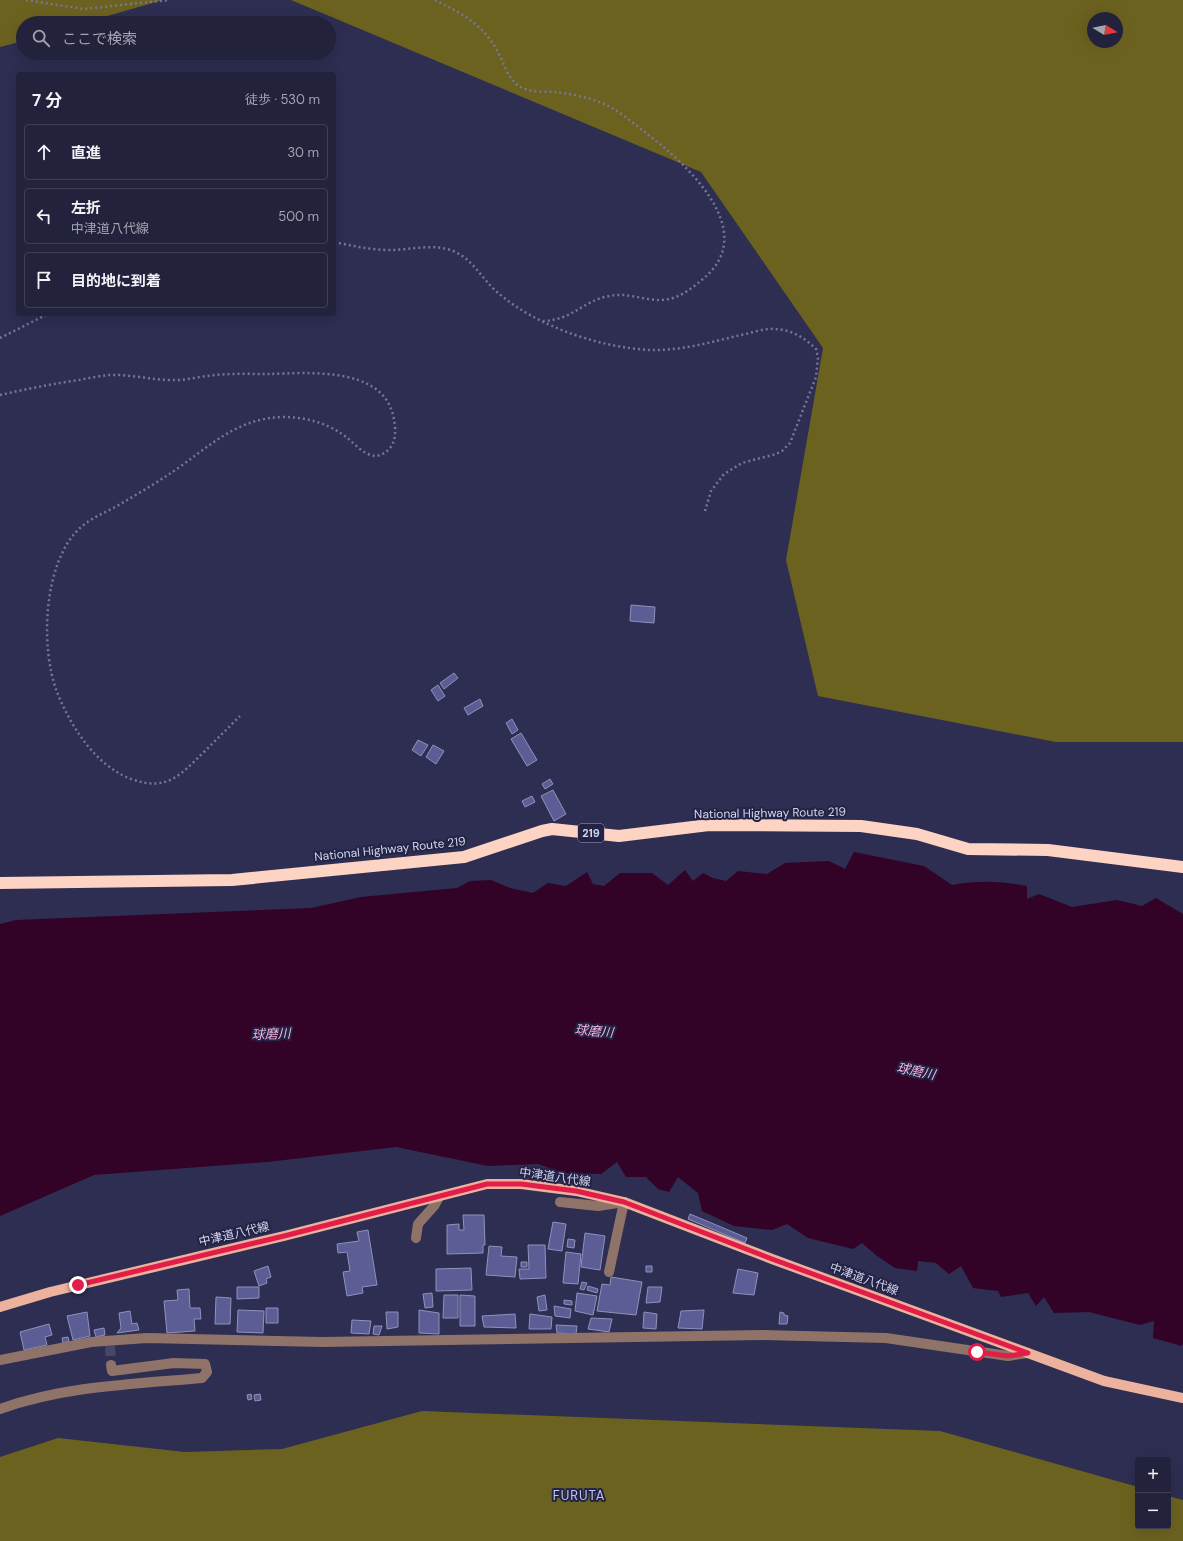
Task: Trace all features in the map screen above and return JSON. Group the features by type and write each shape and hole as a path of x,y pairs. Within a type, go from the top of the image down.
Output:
{"highway":[{"name":"National Highway Route 219","path":"0,883 232,880 464,857 552,829 619,836 708,825 861,826 917,834 968,848 1048,850 1183,867"}],"main road":[{"name":"中津道八代線","path":"0,1307 50,1292 284,1236 487,1184 521,1184 576,1191 624,1202 772,1259 1104,1381 1183,1398"}],"street":[{"path":"416,1238 418,1224 434,1206 438,1197"},
{"path":"560,1202 598,1206 624,1202 609,1272"},
{"path":"0,1360 147,1338 322,1342 762,1335 886,1338 1008,1356 1028,1353"},
{"path":"0,1409 59,1393 133,1384 202,1378 207,1372 205,1364 174,1363 112,1372 111,1365"}],"path":[{"path":"26,0 84,9 169,0"},
{"path":"435,0 468,17 483,30 496,49 510,76 519,87 530,91 555,92 589,99 614,109 634,124 670,152 695,177 713,202 721,220 723,240 717,262 708,274 683,293 673,298 656,300 611,295 593,301 566,317 551,321 541,321"},
{"path":"336,242 372,249 408,250 434,247 452,250 470,261 486,281 509,302 524,312 541,321 576,335 632,348 649,350 688,348 772,328 788,331 804,338 816,349 818,358 816,377 790,442 782,451 776,454 742,463 724,474 711,491 705,511"},
{"path":"0,338 44,316"},
{"path":"0,395 108,375 166,380 187,380 215,375 285,374 345,376 371,386 385,398 393,415 395,434 391,447 380,455 375,456 365,453 336,430 310,420 283,417 251,422 227,433 164,478 91,520 72,536 65,546 51,590 47,621 47,650 55,687 62,704 78,732 98,756 122,775 144,783 158,784 181,774 240,716"}],"shaded area":[{"path":"0,0 163,0 107,16 16,16 16,43 0,47"},
{"path":"291,0 1183,0 1183,742 1056,742 818,696 786,560 823,348 701,172 336,19 336,16 329,16"},
{"path":"422,1411 940,1431 1135,1486 1135,1529 1171,1529 1171,1497 1183,1500 1183,1541 0,1541 0,1457 58,1438 185,1452 282,1449"}],"water":[{"name":"球磨川","path":"854,852 924,866 952,885 971,882 990,882 1027,886 1027,899 1039,894 1072,907 1117,900 1142,906 1156,898 1183,914 1182,1346 1153,1338 1154,1321 1140,1325 1089,1312 1054,1313 1044,1297 1036,1306 1028,1293 1001,1297 998,1291 973,1288 961,1266 949,1274 936,1263 918,1261 917,1271 895,1268 877,1256 862,1243 853,1249 808,1238 787,1224 772,1230 734,1226 702,1211 698,1193 678,1177 669,1192 658,1189 646,1177 626,1177 617,1162 601,1174 563,1173 538,1164 488,1166 396,1147 267,1162 94,1175 0,1216 0,924 16,920 311,908 361,897 457,888 470,881 491,880 510,888 533,893 548,883 566,886 587,872 593,884 604,886 620,873 652,873 668,885 685,870 693,881 703,873 713,878 726,881 738,871 767,874 785,863 829,861 845,869"}],"building":[{"path":"631,605 655,607 654,623 630,621"},
{"path":"454,673 458,678 444,689 440,683"},
{"path":"438,685 445,696 438,701 431,690"},
{"path":"480,699 483,706 468,715 464,708"},
{"path":"512,719 518,730 512,734 506,723"},
{"path":"521,733 537,760 527,766 511,739"},
{"path":"418,740 428,745 421,756 412,750"},
{"path":"433,745 444,751 436,764 426,757"},
{"path":"550,779 553,784 545,789 542,784"},
{"path":"553,790 566,814 554,821 541,796"},
{"path":"532,796 535,802 525,807 522,801"},
{"path":"690,1214 747,1238 745,1243 688,1219"},
{"path":"463,1215 484,1215 485,1245 483,1245 483,1253 447,1254 447,1225 459,1224 459,1230 464,1230"},
{"path":"553,1222 566,1224 562,1251 548,1249"},
{"path":"368,1230 377,1285 362,1287 363,1293 347,1296 343,1272 350,1271 347,1252 338,1253 337,1244 359,1241 357,1232"},
{"path":"585,1233 605,1236 600,1270 581,1267"},
{"path":"568,1239 575,1240 574,1248 567,1247"},
{"path":"528,1245 545,1245 546,1278 520,1279 519,1269 529,1269"},
{"path":"489,1246 502,1247 501,1256 517,1257 515,1277 486,1275"},
{"path":"566,1252 581,1254 578,1284 563,1283"},
{"path":"521,1262 527,1262 527,1267 521,1267"},
{"path":"268,1266 271,1277 266,1279 267,1283 259,1286 254,1271"},
{"path":"646,1266 652,1266 652,1272 646,1272"},
{"path":"471,1268 472,1290 436,1291 436,1269"},
{"path":"738,1269 758,1273 754,1295 733,1293"},
{"path":"611,1277 642,1282 636,1315 597,1311 602,1284 610,1285"},
{"path":"582,1282 587,1283 584,1290 580,1289"},
{"path":"588,1286 598,1289 597,1293 587,1290"},
{"path":"237,1287 259,1287 259,1298 237,1299"},
{"path":"648,1287 662,1287 660,1302 646,1303"},
{"path":"189,1289 190,1308 200,1308 201,1319 194,1319 195,1331 167,1333 164,1301 178,1300 177,1290"},
{"path":"432,1293 433,1307 425,1308 423,1294"},
{"path":"577,1293 597,1296 593,1315 575,1311"},
{"path":"444,1295 458,1295 458,1318 443,1318"},
{"path":"460,1295 475,1296 475,1326 460,1326"},
{"path":"545,1295 547,1310 539,1311 537,1297"},
{"path":"216,1297 231,1298 230,1324 215,1324"},
{"path":"564,1300 572,1301 572,1305 564,1304"},
{"path":"554,1306 571,1309 570,1318 555,1316"},
{"path":"266,1308 278,1308 278,1323 266,1323"},
{"path":"238,1310 264,1311 263,1333 237,1332"},
{"path":"419,1310 439,1313 439,1334 419,1333"},
{"path":"704,1310 702,1329 678,1328 681,1311"},
{"path":"130,1311 132,1324 137,1323 139,1330 117,1333 121,1328 119,1313"},
{"path":"87,1312 90,1336 73,1340 67,1316"},
{"path":"386,1312 398,1312 398,1327 387,1329"},
{"path":"644,1312 657,1314 656,1329 643,1328"},
{"path":"780,1312 788,1316 787,1324 779,1324"},
{"path":"515,1314 516,1328 484,1327 482,1316"},
{"path":"530,1314 552,1317 551,1329 529,1329"},
{"path":"591,1318 612,1319 609,1332 588,1329"},
{"path":"352,1320 371,1321 369,1334 351,1333"},
{"path":"49,1324 52,1335 45,1337 47,1345 24,1350 20,1332"},
{"path":"556,1325 577,1326 576,1334 557,1333"},
{"path":"374,1326 382,1326 379,1335 373,1334"},
{"path":"104,1328 105,1335 96,1337 94,1330"},
{"path":"68,1337 69,1341 63,1343 62,1338"},
{"path":"251,1394 252,1399 248,1400 247,1395"},
{"path":"260,1394 261,1400 255,1401 254,1395"}],"tunnel":[{"path":"110,1346 111,1365"}],"district":[{"name":"FURUTA","path":"579,1495"}],"route":[{"path":"78,1285 284,1236 487,1184 521,1184 576,1191 624,1202 772,1259 1028,1353 1008,1356 977,1352"}]}
